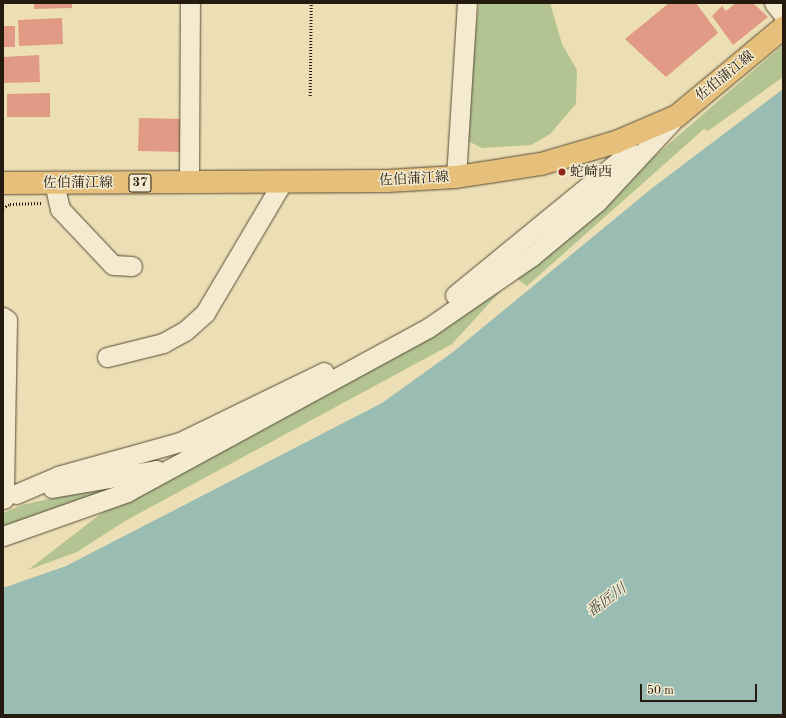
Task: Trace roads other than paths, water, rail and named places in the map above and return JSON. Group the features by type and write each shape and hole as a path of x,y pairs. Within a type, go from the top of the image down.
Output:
{"main road":[{"name":"佐伯蒲江線","path":"3,183 282,183 456,177 541,164 583,153 648,130 677,116 783,28"}],"street":[{"path":"188,183 190,3"},
{"path":"456,177 467,3"},
{"path":"774,3 783,14"},
{"path":"3,536 127,492 428,328 525,261 597,202 677,116"},
{"path":"8,497 58,476 180,442 328,370 437,308 677,116"},
{"path":"54,183 60,209 113,265 132,266"},
{"path":"107,357 163,344 185,331 205,313 282,183"},
{"path":"3,316 7,320 8,497"},
{"path":"8,497 175,466"}],"water":[{"name":"番匠川","path":"783,89 783,715 3,715 3,588 66,566 382,403 453,352 651,189"}],"place":[{"name":"蛇崎西","path":"562,172"}]}
